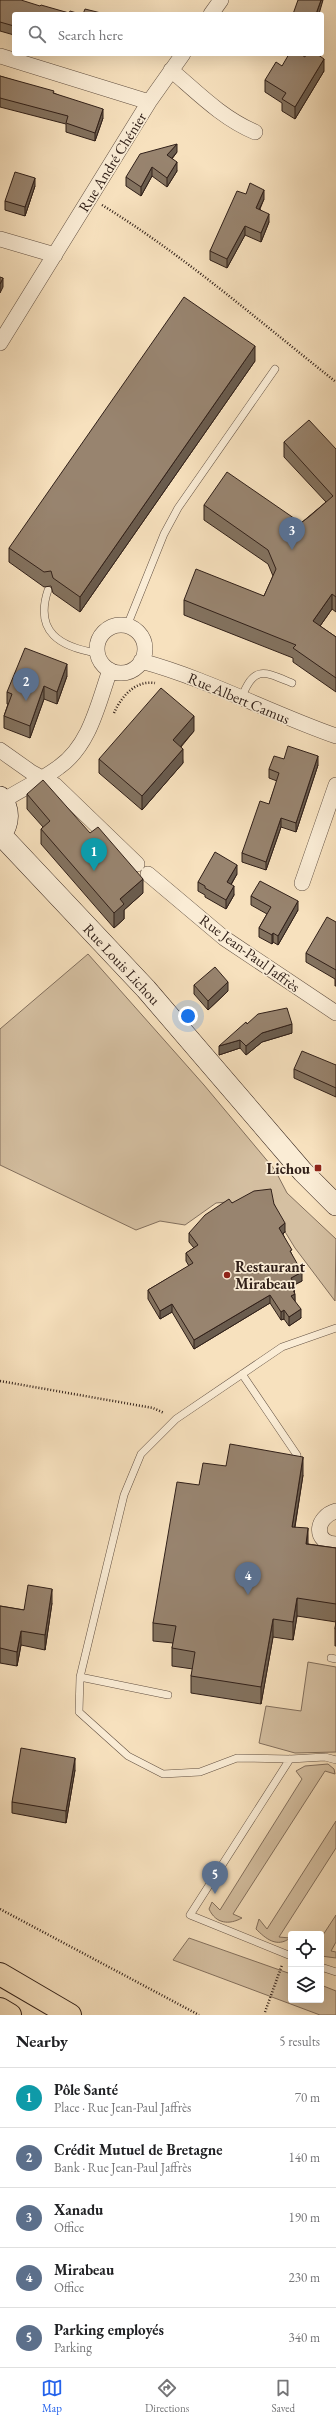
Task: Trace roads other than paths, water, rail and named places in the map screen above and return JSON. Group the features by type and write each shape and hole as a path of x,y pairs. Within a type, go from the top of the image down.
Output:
{"highway":[{"path":"0,1974 70,2015"},
{"path":"0,2009 10,2015"}],"main road":[{"path":"0,835 7,824 8,816 2,799"},
{"name":"Rue Louis Lichou","path":"0,835 111,951 303,1172 336,1206"}],"street":[{"path":"212,12 221,0"},
{"path":"0,56 149,102"},
{"name":"Rue André Chénier","path":"0,343 149,102 182,56"},
{"path":"171,70 224,116 236,124 255,132"},
{"path":"0,239 55,255"},
{"path":"118,625 127,626 138,632 142,637 144,649 141,661 127,672 110,670 101,663 97,653 99,639 105,631 118,625"},
{"name":"Rue Albert Camus","path":"141,661 165,668 336,736"},
{"path":"2,799 60,767 80,744 88,731 110,670"},
{"name":"Rue Jean-Paul Jaffrès","path":"0,750 55,785 142,869 224,938 336,1013"},
{"path":"302,884 336,785"},
{"path":"336,1512 328,1514 321,1520 319,1530 322,1538 330,1544 336,1544"}],"lane":[{"path":"127,626 164,534 178,508 275,369"},
{"path":"48,590 44,602 43,617 49,629 61,642 74,649 97,653"},
{"path":"241,699 247,683 252,676 260,672 269,673 292,683"},
{"path":"336,1328 282,1347 176,1419 141,1454 124,1495 80,1677 79,1712 128,1756 163,1774 200,1772 237,1758 290,1759 325,1757 336,1760"},
{"path":"242,1374 296,1455"},
{"path":"80,1677 168,1695"},
{"path":"288,1956 190,1915 290,1759"},
{"path":"324,1968 336,1972"}],"place":[{"name":"Xanadu","path":"292,550"},
{"name":"Crédit Mutuel de Bretagne","path":"26,701"},
{"name":"Pôle Santé","path":"94,871"},
{"name":"Lichou","path":"318,1168"},
{"name":"Restaurant Mirabeau","path":"227,1275"},
{"name":"Mirabeau","path":"248,1595"},
{"name":"Parking employés","path":"215,1894"}]}
